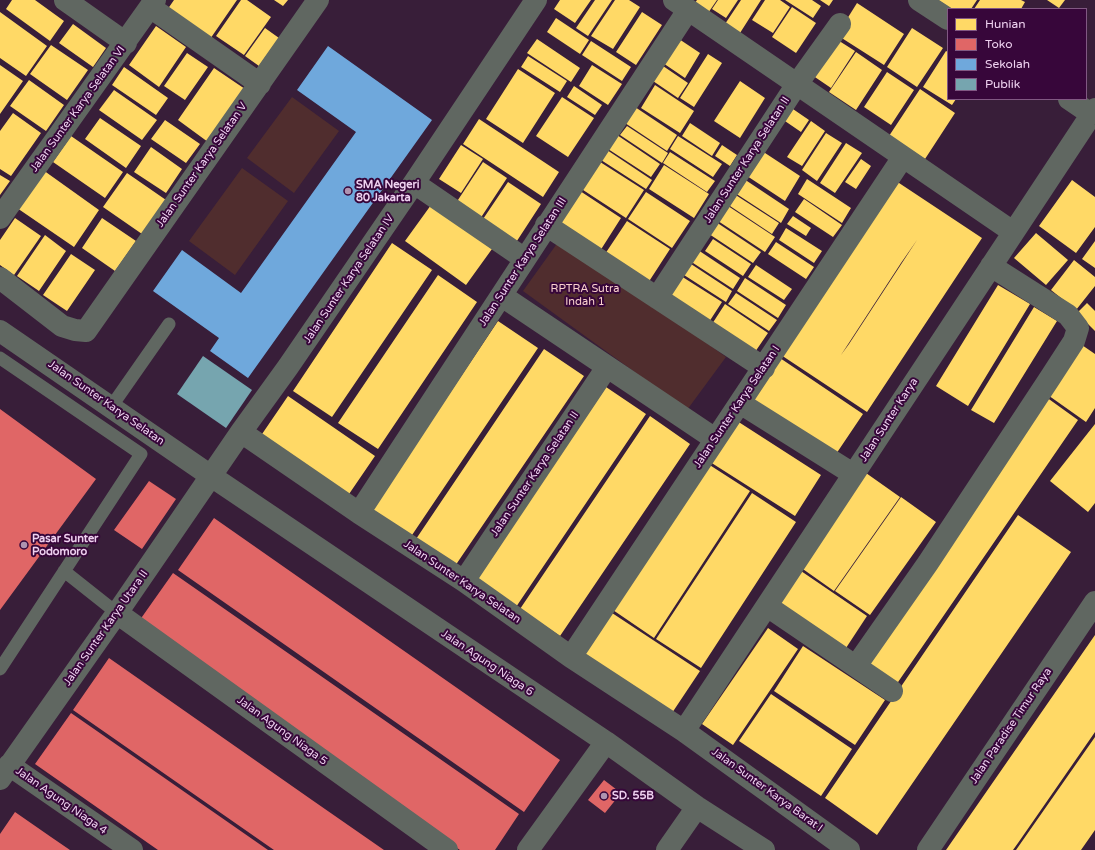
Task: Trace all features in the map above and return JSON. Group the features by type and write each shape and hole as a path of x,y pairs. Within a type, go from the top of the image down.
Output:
{"street":[{"path":"64,0 126,43"},
{"name":"Jalan Sunter Karya Selatan V","path":"0,278 62,326 75,330 86,331 318,0"},
{"name":"Jalan Sunter Karya Selatan IV","path":"211,476 288,367 414,183 536,0"},
{"path":"919,0 947,18"},
{"path":"153,3 260,84"},
{"name":"Jalan Sunter Karya Selatan VI","path":"0,218 153,3"},
{"path":"681,5 1013,232"},
{"name":"Jalan Sunter Karya Selatan III","path":"358,514 502,296 681,5"},
{"name":"Jalan Sunter Karya Selatan II","path":"657,298 797,84 840,24"},
{"path":"1071,100 1093,111"},
{"name":"Jalan Sunter Karya","path":"684,731 1013,232 1087,138 1093,111"},
{"name":"Jalan Sunter Karya Selatan I","path":"571,657 903,157"},
{"path":"414,183 525,259"},
{"path":"546,225 764,368"},
{"path":"856,666 928,563 1074,341 1078,328 1068,315 991,266"},
{"path":"502,296 716,439"},
{"name":"Jalan Sunter Karya Selatan","path":"0,331 211,476"},
{"name":"Jalan Sunter Karya Selatan II","path":"464,581 607,367"},
{"path":"740,403 854,474"},
{"name":"Jalan Sunter Karya Selatan","path":"241,432 358,514 464,581 571,657 684,731"},
{"name":"Jalan Sunter Karya Utara II","path":"5,772 211,476"},
{"name":"Jalan Agung Niaga 6","path":"211,476 606,742 696,807 764,850"},
{"name":"Jalan Paradise Timur Raya","path":"928,850 1095,602"},
{"path":"766,606 892,691"},
{"name":"Jalan Agung Niaga 5","path":"117,613 447,850"},
{"name":"Jalan Sunter Karya Barat I","path":"684,731 849,850"},
{"path":"528,850 606,742"},
{"name":"Jalan Agung Niaga 4","path":"5,772 132,850"},
{"path":"667,850 696,807"}],"lane":[{"path":"111,407 169,324"},
{"path":"0,358 141,454 0,669"},
{"path":"64,571 117,613"}],"green space":[{"path":"292,97 339,131 294,193 247,158"},
{"path":"242,168 288,201 235,275 189,241"},
{"name":"RPTRA Sutra Indah 1","path":"561,238 726,357 687,410 523,291"}],"building: Hunian":[{"path":"12,0 35,0 64,21 50,41 6,9"},
{"path":"174,0 237,0 208,42 165,13"},
{"path":"241,0 247,0 271,17 244,55 216,36"},
{"path":"274,0 288,0 283,6"},
{"path":"560,0 591,0 575,23 554,9"},
{"path":"595,0 612,0 588,36 576,28"},
{"path":"615,0 629,0 640,7 613,49 591,36"},
{"path":"697,0 717,0 706,16 692,7"},
{"path":"718,0 738,0 726,18 712,9"},
{"path":"741,0 761,0 740,33 725,24"},
{"path":"765,0 780,0 790,7 773,33 752,20"},
{"path":"785,0 812,0 821,6 813,18"},
{"path":"820,0 833,0 829,6"},
{"path":"938,0 977,0 972,8 950,8"},
{"path":"980,0 1021,0 1025,2 1022,8 975,8"},
{"path":"1047,0 1065,0 1059,8"},
{"path":"857,3 904,34 884,65 837,35"},
{"path":"792,7 816,23 796,53 772,37"},
{"path":"0,12 47,46 26,76 0,58"},
{"path":"642,12 662,25 636,65 616,52"},
{"path":"556,18 589,40 580,54 547,32"},
{"path":"73,24 106,48 93,67 59,43"},
{"path":"156,26 186,47 159,87 129,65"},
{"path":"265,28 279,38 259,66 245,56"},
{"path":"912,28 943,48 917,87 887,67"},
{"path":"676,37 700,53 685,78 660,61"},
{"path":"833,37 855,51 831,88 809,73"},
{"path":"537,39 580,68 571,82 527,53"},
{"path":"591,41 631,67 622,81 582,55"},
{"path":"51,45 88,70 67,100 30,74"},
{"path":"856,52 882,70 856,110 829,92"},
{"path":"947,52 947,100 955,100 952,105 923,87"},
{"path":"187,53 208,67 185,100 164,86"},
{"path":"708,54 722,63 694,107 680,98"},
{"path":"528,56 567,81 560,92 521,67"},
{"path":"0,65 23,81 0,114"},
{"path":"592,65 622,84 608,105 579,86"},
{"path":"663,66 688,83 678,98 653,81"},
{"path":"124,67 168,98 156,115 112,85"},
{"path":"214,68 245,89 208,142 178,120"},
{"path":"518,69 555,93 523,143 486,119"},
{"path":"887,72 914,90 891,125 864,107"},
{"path":"29,80 64,105 46,131 10,106"},
{"path":"740,81 765,98 740,138 714,121"},
{"path":"655,85 694,111 680,133 641,108"},
{"path":"574,86 602,105 595,115 567,97"},
{"path":"920,89 955,113 925,159 889,136"},
{"path":"114,90 157,120 142,140 99,110"},
{"path":"562,97 594,118 568,157 536,136"},
{"path":"635,107 677,135 667,151 625,123"},
{"path":"790,107 809,120 801,132 782,119"},
{"path":"13,113 41,133 11,176 0,169 0,131"},
{"path":"100,118 141,146 126,168 85,139"},
{"path":"479,119 559,172 543,197 463,144"},
{"path":"165,120 200,144 186,163 151,139"},
{"path":"811,121 825,131 802,166 787,157"},
{"path":"690,123 720,143 712,156 682,136"},
{"path":"627,126 668,153 662,163 620,135"},
{"path":"826,133 842,143 817,181 802,170"},
{"path":"617,135 660,164 651,177 608,149"},
{"path":"71,136 123,172 105,198 53,162"},
{"path":"678,136 722,164 713,177 670,149"},
{"path":"846,143 862,153 835,193 820,183"},
{"path":"461,145 483,159 461,193 439,179"},
{"path":"722,145 737,155 730,166 715,156"},
{"path":"151,147 182,169 166,193 134,172"},
{"path":"607,150 652,180 646,189 601,160"},
{"path":"762,151 800,176 785,201 747,176"},
{"path":"670,152 715,181 707,192 663,163"},
{"path":"861,159 871,166 856,189 845,182"},
{"path":"597,160 644,190 626,218 580,188"},
{"path":"483,162 507,178 478,222 454,206"},
{"path":"664,165 709,194 694,218 649,189"},
{"path":"43,170 99,210 74,247 17,208"},
{"path":"127,173 166,200 142,234 103,207"},
{"path":"0,175 10,181 0,195"},
{"path":"741,177 789,209 781,223 732,191"},
{"path":"807,179 851,208 842,223 798,194"},
{"path":"893,179 982,238 867,412 778,353","holes":["917,240 849,344 841,355"]},
{"path":"1072,180 1095,197 1095,227 1076,253 1039,226"},
{"path":"508,182 541,204 513,247 479,225"},
{"path":"574,187 621,218 600,251 553,220"},
{"path":"646,192 690,221 672,248 628,219"},
{"path":"731,192 779,223 772,234 724,202"},
{"path":"804,199 842,225 833,237 795,212"},
{"path":"725,204 775,237 765,252 715,219"},
{"path":"431,205 492,249 466,285 405,241"},
{"path":"793,216 811,228 806,236 787,224"},
{"path":"15,218 41,236 14,275 0,265 0,240"},
{"path":"102,218 136,241 115,271 82,248"},
{"path":"713,220 761,252 753,263 706,232"},
{"path":"627,221 670,249 648,283 605,254"},
{"path":"786,228 822,251 814,263 779,240"},
{"path":"1036,233 1068,260 1046,285 1014,258"},
{"path":"45,235 66,251 39,291 17,276"},
{"path":"713,239 751,264 743,276 705,251"},
{"path":"1095,241 1095,268 1082,259"},
{"path":"776,242 814,267 806,279 768,254"},
{"path":"392,243 432,270 332,417 293,391"},
{"path":"698,250 740,278 733,289 690,261"},
{"path":"71,254 95,270 67,311 43,295"},
{"path":"1074,260 1095,277 1095,286 1076,310 1051,290"},
{"path":"691,264 732,291 726,302 684,275"},
{"path":"756,265 792,289 784,300 748,277"},
{"path":"438,275 477,302 378,449 338,423"},
{"path":"681,276 722,302 709,322 668,296"},
{"path":"745,278 786,305 778,318 737,291"},
{"path":"998,285 1030,304 968,406 936,386"},
{"path":"736,293 777,320 769,331 728,304"},
{"path":"1087,303 1095,311 1095,331 1077,313"},
{"path":"725,304 768,333 755,352 712,324"},
{"path":"1034,307 1057,321 994,423 971,410"},
{"path":"498,321 538,348 408,541 369,514"},
{"path":"1079,343 1095,354 1095,408 1086,422 1045,393"},
{"path":"544,349 584,376 453,569 414,542"},
{"path":"777,356 863,414 832,460 746,402"},
{"path":"606,387 646,414 516,607 476,580"},
{"path":"288,396 375,456 347,497 260,437"},
{"path":"1046,397 1078,420 896,685 863,663"},
{"path":"650,416 690,444 560,636 520,609"},
{"path":"734,419 821,475 795,516 707,460"},
{"path":"1095,424 1095,503 1088,512 1050,481"},
{"path":"705,462 750,491 654,638 610,608"},
{"path":"866,473 900,497 834,591 800,567"},
{"path":"752,493 796,522 701,668 656,639"},
{"path":"901,497 936,522 870,615 835,591"},
{"path":"1018,515 1071,552 877,835 825,798"},
{"path":"801,571 867,616 846,648 779,602"},
{"path":"606,609 700,671 672,713 578,652"},
{"path":"768,628 798,649 733,745 702,724"},
{"path":"1095,635 1095,732 1013,850 946,850"},
{"path":"803,646 885,700 855,745 774,691"},
{"path":"771,694 852,749 821,796 739,741"},
{"path":"1095,737 1095,830 1081,850 1016,850"}],"building: Toko":[{"name":"Pasar Sunter Podomoro","path":"0,409 96,479 0,610"},
{"path":"149,481 176,499 142,549 114,530"},
{"path":"214,518 560,760 524,812 178,570"},
{"path":"173,573 519,814 495,850 460,850 137,624"},
{"path":"109,658 384,850 274,850 73,710"},
{"path":"71,713 268,850 158,850 35,764"},
{"name":"SD. 55B","path":"604,780 621,793 605,813 588,800"},
{"path":"15,812 70,850 0,850 0,834"}],"building: Sekolah":[{"name":"SMA Negeri 80 Jakarta","path":"328,46 432,120 248,378 210,351 219,338 153,291 182,250 241,293 356,132 297,90"}],"building: Publik":[{"path":"203,356 252,390 226,428 177,394"}],"place":[{"name":"SMA Negeri 80 Jakarta","path":"348,191"},
{"name":"Pasar Sunter Podomoro","path":"24,545"},
{"name":"SD. 55B","path":"604,796"}]}
